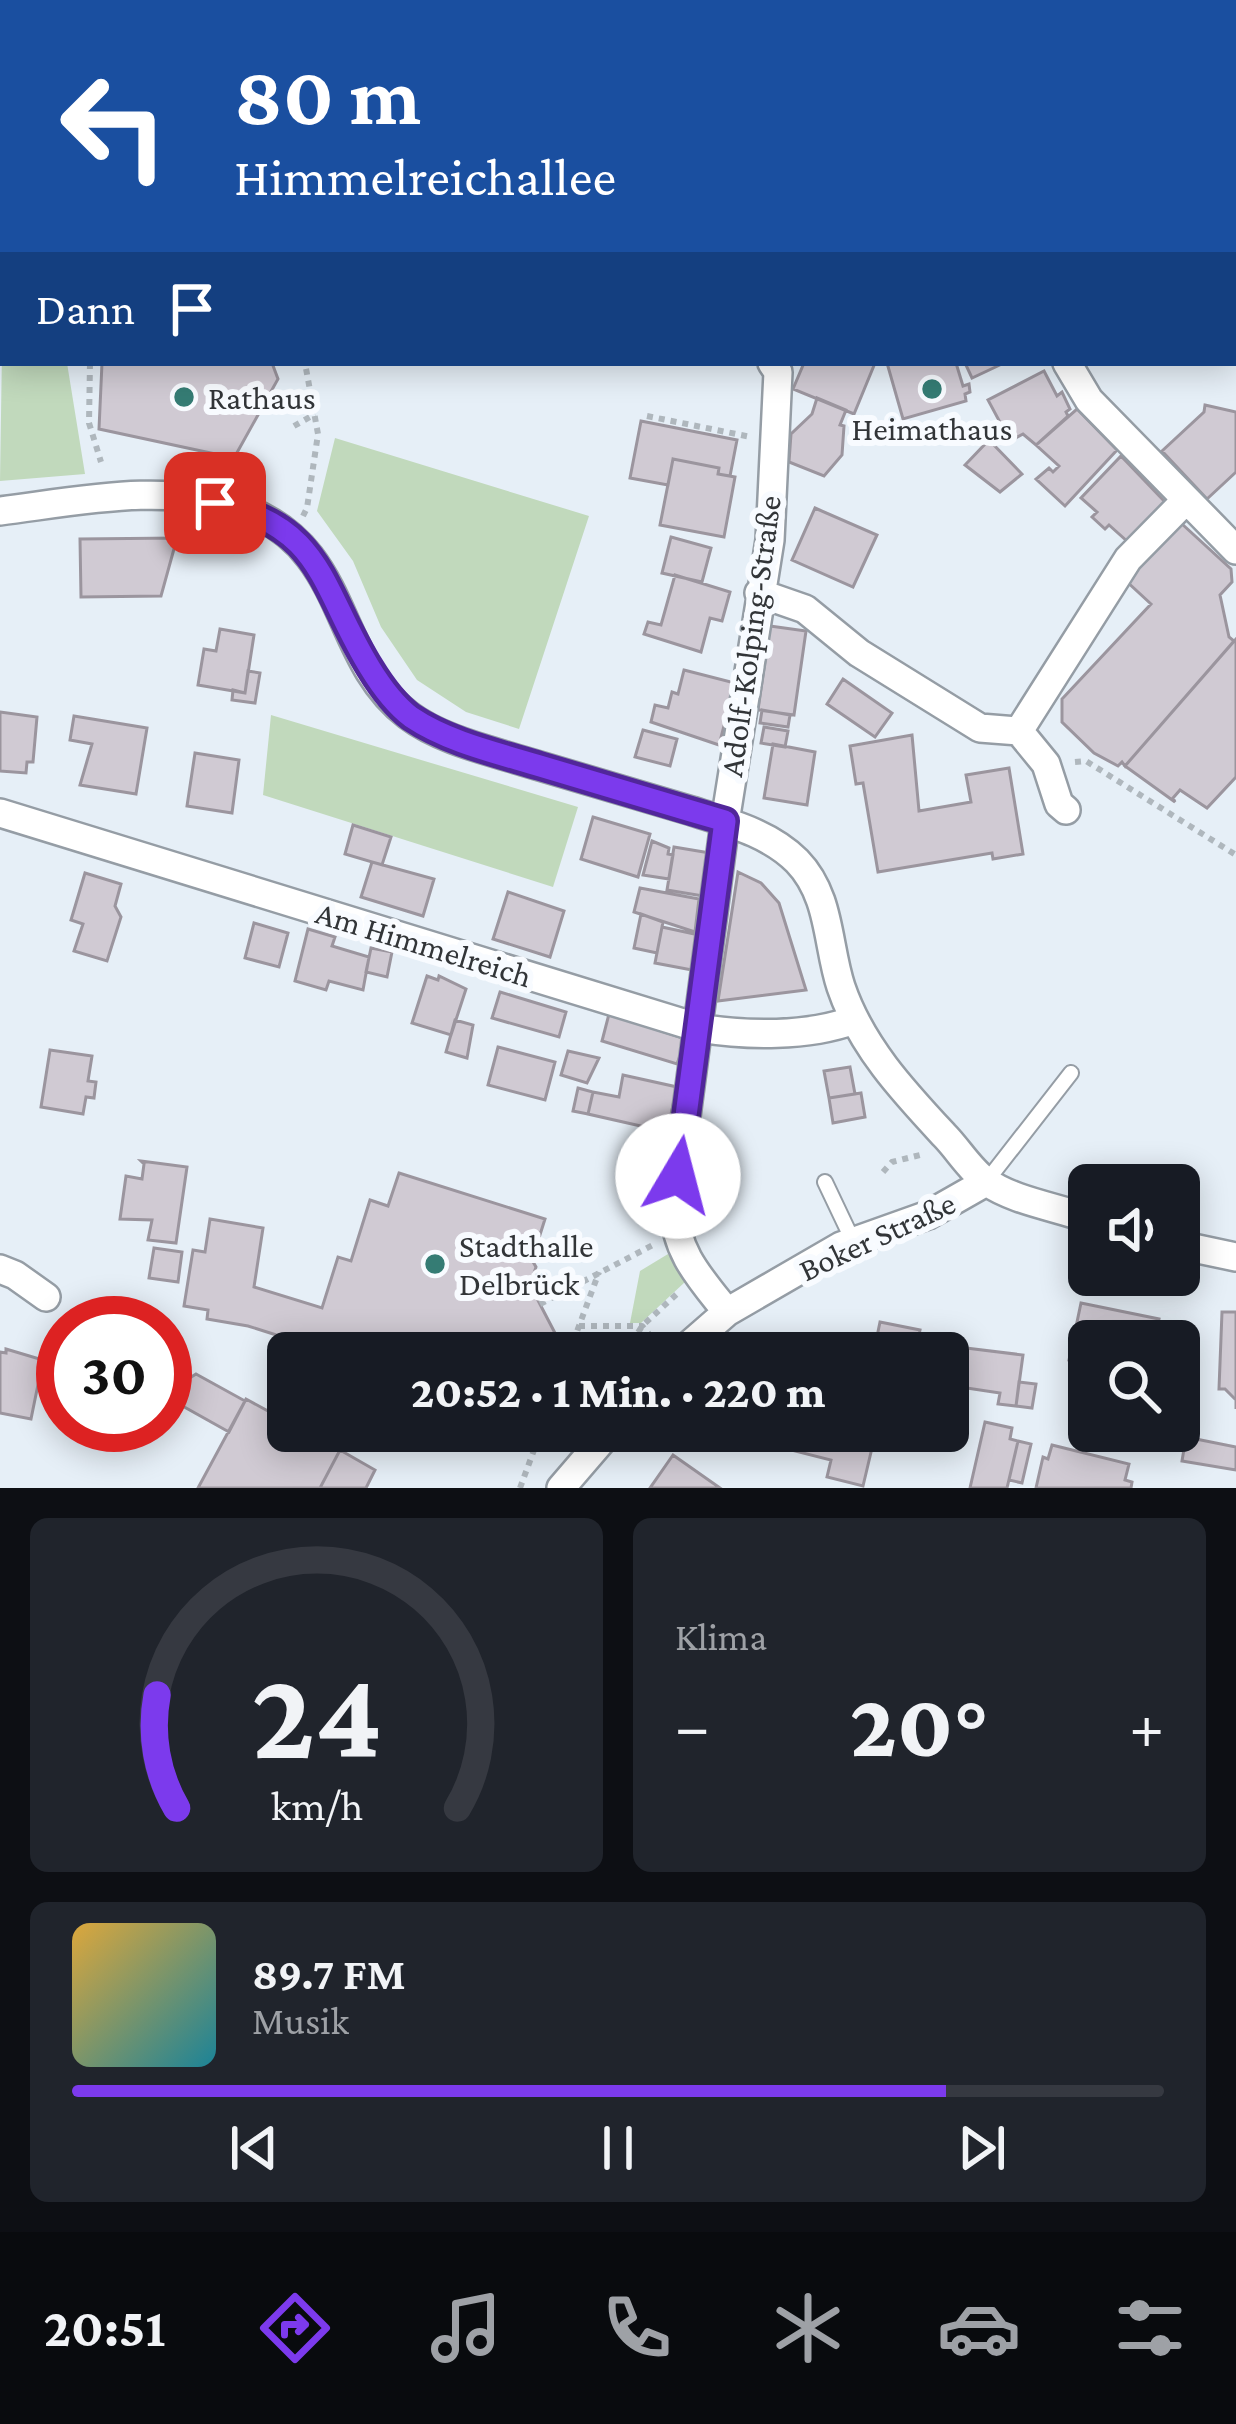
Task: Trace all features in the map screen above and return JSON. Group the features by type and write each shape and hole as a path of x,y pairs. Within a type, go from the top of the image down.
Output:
{"street":[{"path":"1068,366 1089,400 1236,550"},
{"name":"Adolf-Kolping-Straße","path":"674,1235 725,821 770,540 775,368"},
{"path":"0,512 126,495 190,498 254,514 291,534 311,555 365,660 408,715 454,738 725,821 772,840 800,864 824,903 840,984 854,1020 904,1095 986,1182"},
{"path":"1019,731 1128,559 1186,500"},
{"path":"759,593 806,609 859,653 980,728 1019,731 1046,764 1059,804 1066,810"},
{"name":"Am Himmelreich","path":"0,813 699,1028 740,1035 854,1020"},
{"name":"Boker Straße","path":"695,1332 854,1240 940,1209 986,1182 1068,1211"},
{"path":"674,1235 727,1312"},
{"path":"1200,1249 1236,1257"},
{"path":"0,1270 45,1296"},
{"path":"561,1488 592,1452"}],"lane":[{"path":"986,1182 1071,1073"},
{"path":"825,1181 854,1240"}],"path":[{"path":"90,366 89,423 101,462"},
{"path":"303,515 308,508 318,434 305,366"},
{"path":"294,426 315,413"},
{"path":"647,416 773,439"},
{"path":"1046,764 1086,761 1236,855"},
{"path":"884,1172 892,1162 927,1153"},
{"path":"540,1304 674,1235"},
{"path":"577,1332 599,1270"},
{"path":"638,1332 690,1282"},
{"path":"579,1326 642,1326 649,1332"},
{"path":"520,1488 533,1452"}],"green space":[{"path":"2,366 67,366 85,474 0,481"},
{"path":"335,438 589,516 519,729 466,712 417,680 381,627 353,561 317,511"},
{"path":"271,715 578,807 553,887 263,795"},
{"path":"668,1254 685,1282 641,1323 630,1323 640,1271"}],"building":[{"name":"Rathaus","path":"102,366 273,366 278,379 234,458 99,429"},
{"path":"803,366 874,366 854,414 793,389"},
{"name":"Heimathaus","path":"888,366 957,366 963,386 969,384 966,401 903,419"},
{"path":"966,366 998,366 972,378"},
{"path":"1044,371 1057,396 1062,392 1070,409 1068,416 1036,445 1023,434 1010,441 988,400"},
{"path":"817,398 846,410 840,425 844,426 842,455 824,476 789,462 791,434 812,414"},
{"path":"1205,405 1236,412 1236,472 1207,499 1162,451 1204,412"},
{"path":"1077,409 1117,450 1065,506 1036,479 1059,466 1036,445"},
{"path":"641,421 737,440 730,476 718,474 719,468 673,459 668,485 630,478"},
{"path":"989,440 1022,474 1000,492 965,465"},
{"path":"1121,456 1166,503 1128,542 1092,517 1097,512 1081,498"},
{"path":"673,459 719,468 718,474 735,477 724,537 660,525"},
{"path":"815,508 877,535 853,587 792,560"},
{"path":"1182,524 1231,569 1232,582 1220,595 1229,637 1234,641 1125,766 1122,762 1118,766 1094,753 1062,722 1062,699 1151,604 1124,579"},
{"path":"671,537 711,548 702,582 662,573"},
{"path":"177,538 161,596 81,597 80,539"},
{"path":"675,575 730,592 722,621 710,618 701,652 644,634 648,622 661,625"},
{"path":"770,626 806,631 794,715 758,710"},
{"path":"220,629 254,635 245,693 198,685 204,649 216,651"},
{"path":"1236,639 1236,777 1207,808 1180,790 1175,802 1125,766"},
{"path":"684,670 735,683 719,745 651,722 655,705 668,708 672,692 678,694"},
{"path":"248,671 260,673 255,703 232,700 233,690 245,693"},
{"path":"843,679 892,713 875,737 827,704"},
{"path":"762,710 790,715 788,727 760,723"},
{"path":"0,712 37,717 33,762 27,762 26,773 0,771"},
{"path":"74,716 147,728 136,794 80,785 92,744 70,740"},
{"path":"764,727 788,731 785,747 761,743"},
{"path":"643,730 677,739 670,766 635,757"},
{"path":"912,735 919,811 971,802 966,775 1009,768 1023,854 993,859 992,853 878,872 863,783 856,784 850,746"},
{"path":"773,744 815,752 807,805 764,798"},
{"path":"195,753 239,760 232,813 187,806"},
{"path":"593,817 650,834 638,877 581,859"},
{"path":"353,825 391,837 382,865 345,854"},
{"path":"652,841 669,848 668,854 673,855 669,879 643,875"},
{"path":"674,847 710,853 703,896 667,890"},
{"path":"372,862 434,879 423,916 361,897"},
{"path":"738,872 761,883 779,903 806,990 718,1001"},
{"path":"85,873 121,884 115,906 121,917 107,961 74,951 83,924 71,920"},
{"path":"640,888 699,899 695,932 634,912"},
{"path":"508,892 564,911 550,957 493,939"},
{"path":"641,914 663,922 657,953 634,948"},
{"path":"254,923 288,933 279,967 245,958"},
{"path":"662,927 699,935 692,970 655,963"},
{"path":"308,929 335,937 332,946 369,957 363,990 329,981 326,990 295,981"},
{"path":"371,948 392,952 387,977 366,972"},
{"path":"427,976 438,980 439,976 466,989 451,1035 412,1023"},
{"path":"500,992 566,1012 559,1037 492,1018"},
{"path":"609,1014 686,1039 677,1064 602,1041"},
{"path":"455,1020 473,1025 467,1058 446,1052"},
{"path":"498,1047 555,1062 545,1100 488,1085"},
{"path":"50,1050 92,1056 88,1081 96,1082 94,1098 86,1097 83,1114 41,1107"},
{"path":"568,1051 599,1058 587,1083 561,1075"},
{"path":"850,1067 855,1094 829,1098 824,1071"},
{"path":"623,1075 677,1087 667,1132 588,1114 593,1092 619,1097"},
{"path":"578,1088 593,1092 588,1114 573,1111"},
{"path":"861,1093 865,1117 833,1123 829,1098"},
{"path":"141,1161 187,1167 176,1243 148,1240 152,1220 120,1219 126,1176 142,1179"},
{"name":"Stadthalle Delbrück","path":"399,1173 545,1219 530,1285 554,1332 267,1332 207,1319 208,1310 192,1307 192,1296 186,1296 193,1250 205,1252 210,1219 263,1228 254,1287 322,1308 338,1257 351,1261 370,1200 388,1206"},
{"path":"154,1248 182,1252 178,1282 149,1278"},
{"path":"1081,1303 1159,1319 1159,1320 1077,1320"},
{"path":"1222,1312 1236,1312 1236,1400 1219,1389"},
{"path":"880,1322 920,1330 920,1332 878,1332"},
{"path":"969,1348 1023,1355 1016,1406 998,1404 1000,1393 969,1388"},
{"path":"6,1349 36,1358 31,1419 0,1413 0,1352"},
{"path":"196,1374 245,1401 229,1432 192,1411 192,1377"},
{"path":"1019,1382 1036,1384 1032,1408 1016,1406"},
{"path":"246,1399 267,1410 267,1452 339,1452 320,1488 198,1488"},
{"path":"985,1422 1012,1428 1010,1439 1018,1441 1007,1488 970,1488"},
{"path":"1200,1440 1236,1447 1236,1470 1182,1461 1184,1452 1200,1452"},
{"path":"1018,1441 1031,1444 1022,1483 1009,1480"},
{"path":"1052,1445 1129,1464 1125,1480 1132,1482 1131,1488 1036,1488 1043,1457 1048,1459"},
{"path":"339,1452 375,1470 366,1488 320,1488"},
{"path":"799,1452 871,1452 863,1486 827,1477 831,1460"},
{"path":"673,1455 720,1488 650,1488"}],"place":[{"name":"Heimathaus","path":"932,389"},
{"name":"Rathaus","path":"184,397"},
{"name":"Stadthalle Delbrück","path":"435,1264"}],"route":[{"path":"215,503 268,520 291,534 311,555 358,649 385,691 408,715 429,728 507,756 725,821 678,1176"}]}
